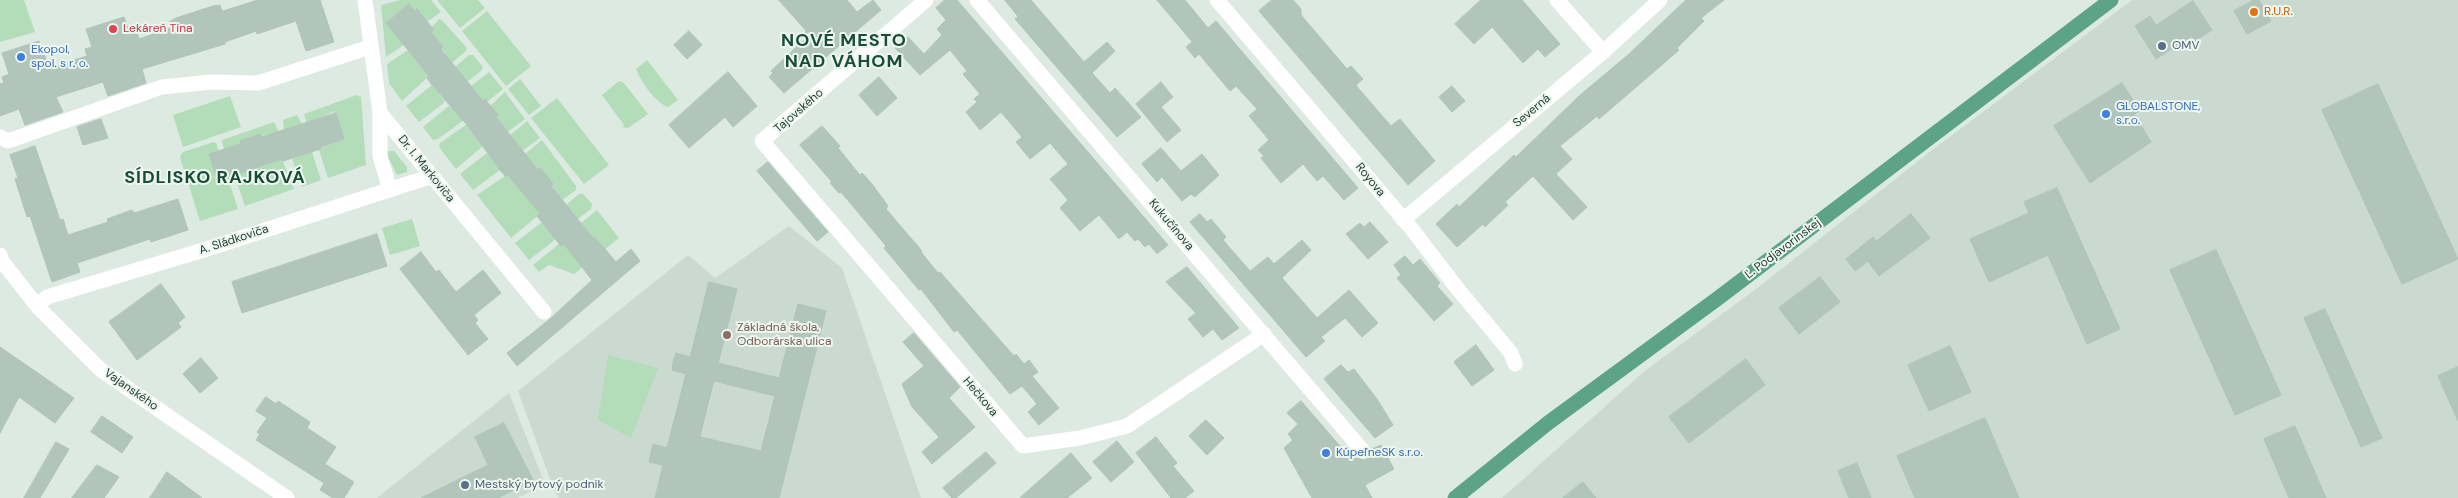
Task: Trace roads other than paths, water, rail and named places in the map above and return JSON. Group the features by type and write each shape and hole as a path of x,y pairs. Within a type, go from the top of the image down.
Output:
{"main road":[{"name":"Ľ. Podjavorinskej","path":"1455,498 1548,423 1717,299 2111,0"}],"street":[{"path":"365,0 380,113 380,156 390,190"},
{"name":"Tajovského","path":"762,141 926,0"},
{"name":"Kukučínova","path":"977,0 1363,451"},
{"name":"Royova","path":"1217,0 1511,353 1515,364"},
{"path":"1558,0 1603,52"},
{"name":"Severná","path":"1402,220 1603,52 1660,0"},
{"path":"0,137 8,141 162,87 211,82 258,83 370,47"},
{"name":"Dr. I. Markoviča","path":"380,113 544,312"},
{"name":"Hečkova","path":"762,141 1023,446 1080,438 1127,426 1264,334"},
{"name":"A. Sládkoviča","path":"37,306 47,297 207,249 432,176"},
{"name":"Vajanského","path":"0,255 2,261 37,306 101,370 287,498"}],"place":[{"name":"R.U.R.","path":"2254,12"},
{"name":"Lekáreň Tina","path":"113,29"},
{"name":"OMV","path":"2162,46"},
{"name":"Ekopol, spol. s r. o.","path":"21,57"},
{"name":"GLOBALSTONE, s.r.o.","path":"2106,114"},
{"name":"Základná škola, Odborárska ulica","path":"727,335"},
{"name":"KúpeľneSK s.r.o.","path":"1326,453"},
{"name":"Mestský bytový podnik","path":"465,485"}],"district":[{"name":"NOVÉ MESTO NAD VÁHOM","path":"844,51"},
{"name":"SÍDLISKO RAJKOVÁ","path":"215,178"}]}
